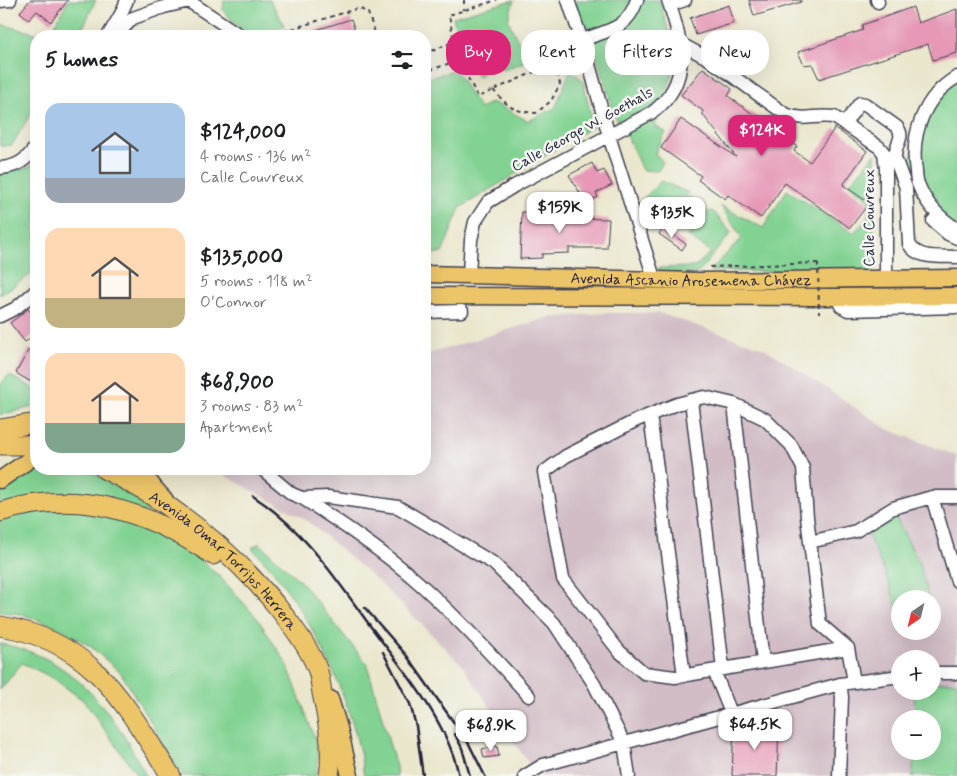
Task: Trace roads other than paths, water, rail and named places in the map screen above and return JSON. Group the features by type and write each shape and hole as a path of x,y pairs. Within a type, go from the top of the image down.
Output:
{"highway":[{"path":"0,429 30,424"},
{"path":"0,445 30,445"},
{"name":"Avenida Omar Torrijos Herrera","path":"114,475 180,513 245,571 291,624"},
{"name":"Avenida Omar Torrijos Herrera","path":"0,512 20,506 63,502 105,506 146,518 193,541 229,566 291,624"},
{"path":"291,624 318,671 329,729 331,754 329,776"},
{"path":"0,626 31,633 49,640 83,660 111,687 172,776"}],"main road":[{"name":"Avenida Ascanio Arosemena Chávez","path":"431,274 655,281 885,274 957,278"},
{"name":"Avenida Ascanio Arosemena Chávez","path":"431,296 837,298 957,296"},
{"path":"0,480 30,459"},
{"path":"144,475 155,489 180,513"},
{"path":"318,671 326,688 339,728 350,776"},
{"path":"133,719 162,776"}],"street":[{"path":"0,1 10,0"},
{"path":"112,30 127,0"},
{"path":"568,0 578,30"},
{"path":"595,39 623,24 631,15 637,0"},
{"path":"669,2 685,0"},
{"path":"121,30 133,18 188,1 232,30"},
{"name":"Calle George W. Goethals","path":"669,2 677,30"},
{"name":"Calle Couvreux","path":"691,50 709,60 784,114 810,119 826,116 834,117 879,147 890,159 885,274"},
{"path":"592,75 655,281"},
{"name":"Calle George W. Goethals","path":"469,274 471,240 475,222 488,202 514,186 653,112 664,103 673,90 679,75"},
{"path":"957,77 938,91 926,107 918,126 913,155 918,185 925,198 947,223 957,229"},
{"path":"845,123 860,103 865,104 901,131 901,136 890,159 906,188 909,244 919,254 957,257"},
{"path":"0,168 10,168 30,156"},
{"path":"906,188 912,190 923,210 937,225 948,234 957,238"},
{"path":"0,316 16,308 30,296"},
{"path":"837,298 841,306 848,310 957,307"},
{"path":"431,312 462,312"},
{"path":"848,648 675,678 644,673 619,651 564,579 544,472 566,456 650,414 691,400 704,397 734,404 765,418 791,445 803,468 820,624 848,648 854,682"},
{"path":"691,400 719,670 731,713"},
{"path":"734,404 763,662"},
{"path":"650,414 684,676"},
{"path":"269,475 292,494 302,498 350,529 419,583 491,654 529,696"},
{"path":"302,498 328,497 398,507 493,563 554,624 594,684 624,743 630,776"},
{"path":"810,542 856,532 893,508 932,497 957,497"},
{"path":"932,497 957,582"},
{"path":"941,673 957,673"},
{"path":"525,776 543,765 731,713 840,684 891,677"},
{"path":"839,776 842,696 840,684"}],"railway":[{"path":"253,496 271,509 304,539 332,573 410,679 445,736 459,776"},
{"path":"365,608 407,656 469,744 485,776"},
{"path":"383,652 410,704 416,726 423,776"},
{"path":"455,734 462,748 470,776"}]}
